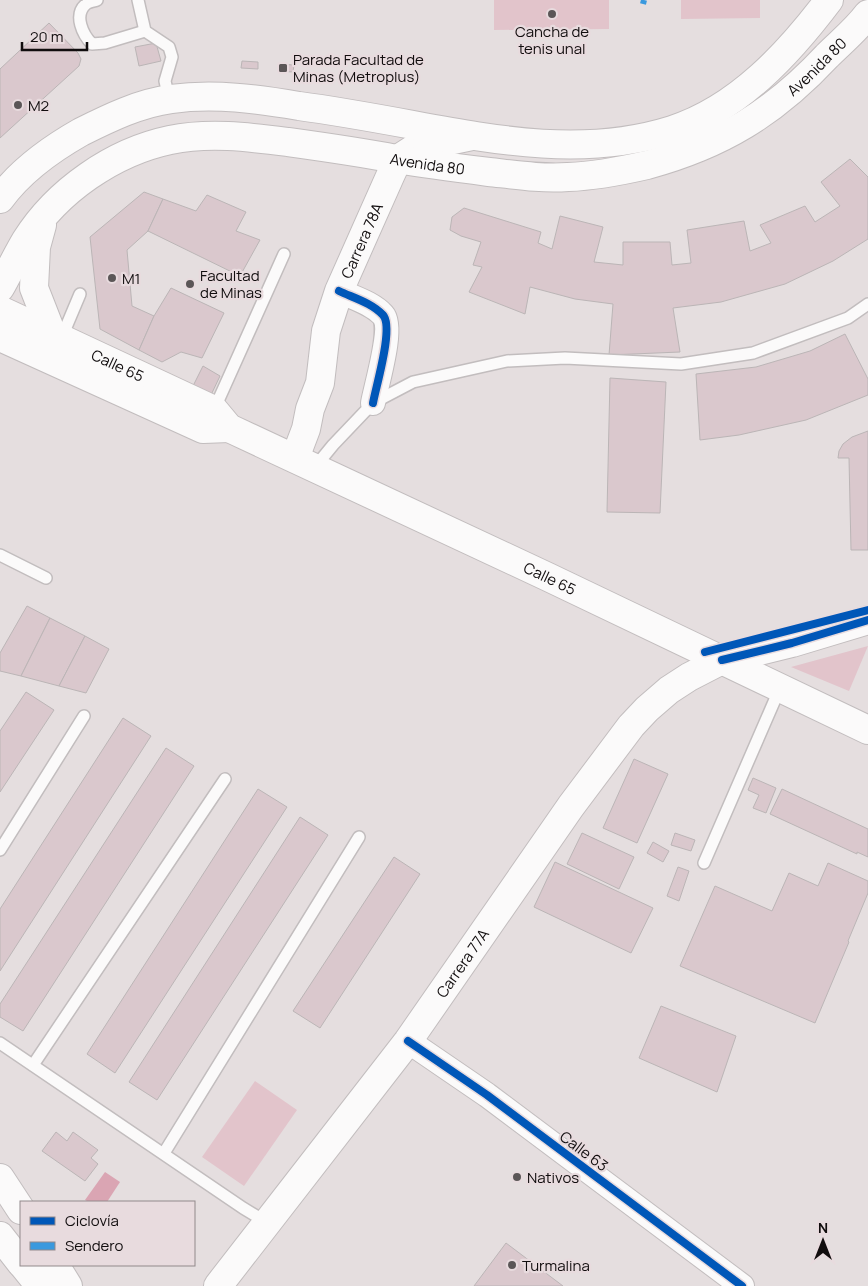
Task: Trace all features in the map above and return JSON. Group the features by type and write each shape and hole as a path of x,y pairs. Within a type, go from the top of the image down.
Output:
{"main road":[{"name":"Avenida 80","path":"0,199 21,175 64,142 111,117 169,99 212,96 253,98 355,114 472,136 568,146 617,142 674,129 710,113 761,76 798,39 829,0"},
{"name":"Avenida 80","path":"0,288 27,238 44,216 64,196 94,172 126,154 168,140 205,135 233,135 530,177 568,178 624,170 679,156 733,132 782,98 807,77 859,26 868,14"},
{"path":"398,159 415,148 472,136"},
{"name":"Carrera 78A","path":"305,462 306,429 310,409 320,383 326,332 339,291 398,159"},
{"path":"44,216 36,247 34,288 56,336"},
{"name":"Calle 65","path":"0,310 56,336 215,422"},
{"name":"Calle 65","path":"0,337 215,422 305,462 868,730"},
{"name":"Carrera 77A","path":"218,1286 408,1041 571,806 631,726 668,690 722,660 792,643 868,620"},
{"path":"0,1178 20,1208"},
{"path":"0,1236 20,1261"},
{"path":"24,1266 40,1286"},
{"path":"56,1266 68,1286"}],"street":[{"path":"339,291 371,305 385,316 388,332 373,403"},
{"name":"Calle 63","path":"408,1041 487,1096 742,1286"}],"lane":[{"path":"97,0 86,4 80,12 81,27 86,38 92,44 146,31"},
{"path":"138,0 146,31 169,47 172,57 165,81 169,99"},
{"path":"215,422 284,254"},
{"path":"56,336 80,294"},
{"path":"305,462 373,403 414,382 507,361 565,358 681,364 753,353 848,318 868,304"},
{"path":"0,555 46,578"},
{"path":"704,863 780,688"},
{"path":"0,850 84,716"},
{"path":"33,1065 225,779"},
{"path":"164,1153 359,837"},
{"path":"0,1043 268,1223"}],"shaded area":[{"name":"Cancha de tenis unal","path":"494,0 609,0 609,29 494,30"},
{"path":"681,0 760,0 760,18 681,19"},
{"path":"868,646 849,691 791,667"},
{"path":"255,1081 297,1110 244,1186 202,1157"},
{"path":"105,1172 120,1182 108,1201 85,1200"}],"building":[{"name":"M2","path":"49,23 78,53 81,59 79,66 0,138 0,69"},
{"path":"156,43 161,61 139,66 135,47"},
{"path":"242,61 258,62 258,69 241,68"},
{"path":"279,64 294,65 293,72 278,71"},
{"path":"850,159 868,177 868,239 833,261 785,284 721,302 673,308 680,352 609,355 613,304 575,299 530,287 525,314 469,292 482,267 473,265 481,242 461,236 450,230 452,217 464,208 541,232 538,243 552,249 560,216 603,227 594,262 623,265 623,242 670,242 672,265 691,263 687,230 744,221 750,251 771,243 760,225 805,206 815,222 840,206 821,182"},
{"name":"M1","path":"144,192 163,199 148,231 127,250 132,306 154,316 139,350 100,329 90,237"},
{"name":"M1","path":"207,195 246,212 236,231 260,240 240,276 148,231 163,199 196,211"},
{"name":"M1","path":"171,288 224,313 202,358 181,352 162,362 139,350 154,316"},
{"path":"845,334 868,379 868,395 806,420 739,435 700,440 696,374 756,367 810,351"},
{"path":"203,366 220,376 211,395 193,386"},
{"path":"610,378 666,382 660,513 607,512"},
{"path":"868,431 868,550 851,550 849,458 838,458 839,451 843,444 852,437"},
{"path":"27,606 50,618 21,676 0,671 0,653"},
{"path":"50,618 85,636 59,686 21,676"},
{"path":"85,636 109,649 86,693 59,686"},
{"path":"26,692 54,710 0,792 0,731"},
{"path":"123,718 151,736 0,971 0,909"},
{"path":"166,748 194,766 23,1031 0,1017 0,1004"},
{"path":"634,759 668,774 637,843 603,828"},
{"path":"753,778 776,788 766,813 753,808 759,795 748,790"},
{"path":"258,789 287,807 115,1073 87,1054"},
{"path":"782,789 868,829 868,857 857,852 857,854 770,814"},
{"path":"300,817 328,835 157,1100 129,1082"},
{"path":"582,833 634,857 619,889 567,864"},
{"path":"675,833 695,840 691,851 671,845"},
{"path":"653,842 669,851 663,862 647,853"},
{"path":"394,857 420,874 320,1028 293,1011"},
{"path":"555,862 653,908 631,953 534,907"},
{"path":"828,863 868,881 868,893 815,1023 680,966 715,886 772,911 789,873 818,886"},
{"path":"678,867 689,871 679,901 667,896"},
{"path":"661,1006 736,1036 717,1092 639,1058"},
{"path":"56,1132 67,1141 73,1132 98,1150 91,1158 98,1164 85,1181 42,1151"},
{"name":"Turmalina","path":"506,1243 563,1286 474,1286"}],"marked path":[{"path":"643,4 644,0"}],"cycle path":[{"path":"339,291 374,307 383,315 386,322 385,344 373,403"},
{"path":"705,652 868,610"},
{"path":"722,660 792,643 868,620"},
{"path":"408,1041 487,1095 742,1286"}],"place":[{"name":"Cancha de tenis unal","path":"552,14"},
{"name":"Parada Facultad de Minas (Metroplus)","path":"283,68"},
{"name":"M2","path":"18,105"},
{"name":"M1","path":"112,278"},
{"name":"Facultad de Minas","path":"190,284"},
{"name":"Nativos","path":"517,1177"},
{"name":"Turmalina","path":"512,1265"}]}
